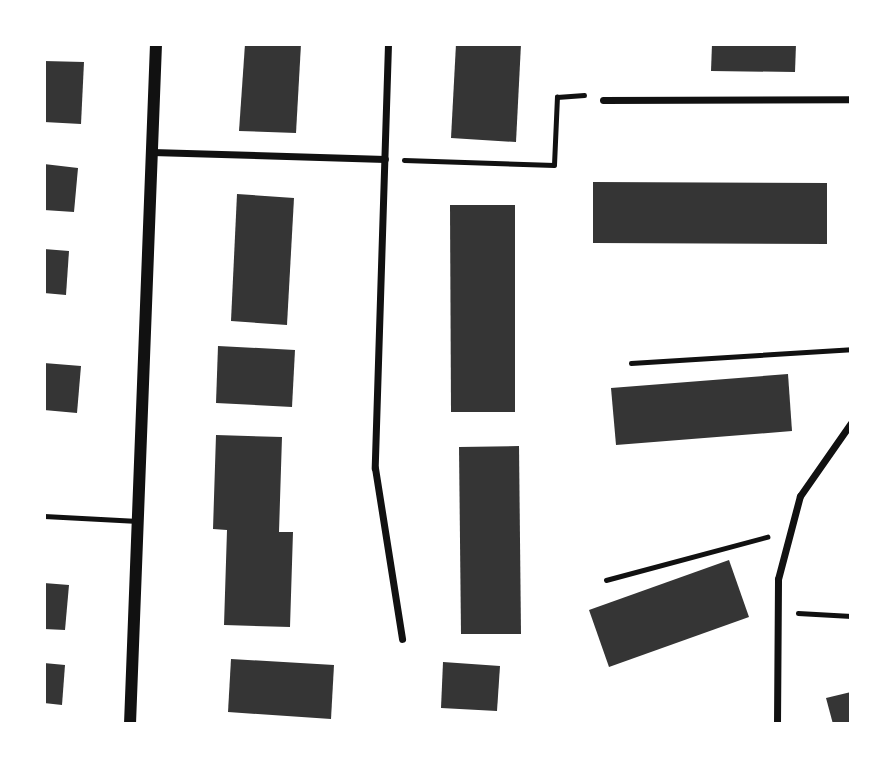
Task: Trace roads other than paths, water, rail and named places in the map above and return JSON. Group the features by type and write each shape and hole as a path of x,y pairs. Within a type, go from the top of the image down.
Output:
{"street":[{"path":"130,724 140,521 156,44"},
{"path":"388,44 375,468 402,639"},
{"path":"603,100 851,99"},
{"path":"152,152 385,159"},
{"path":"777,724 776,612 791,530 800,496 851,423"}],"lane":[{"path":"44,516 140,521"}]}
